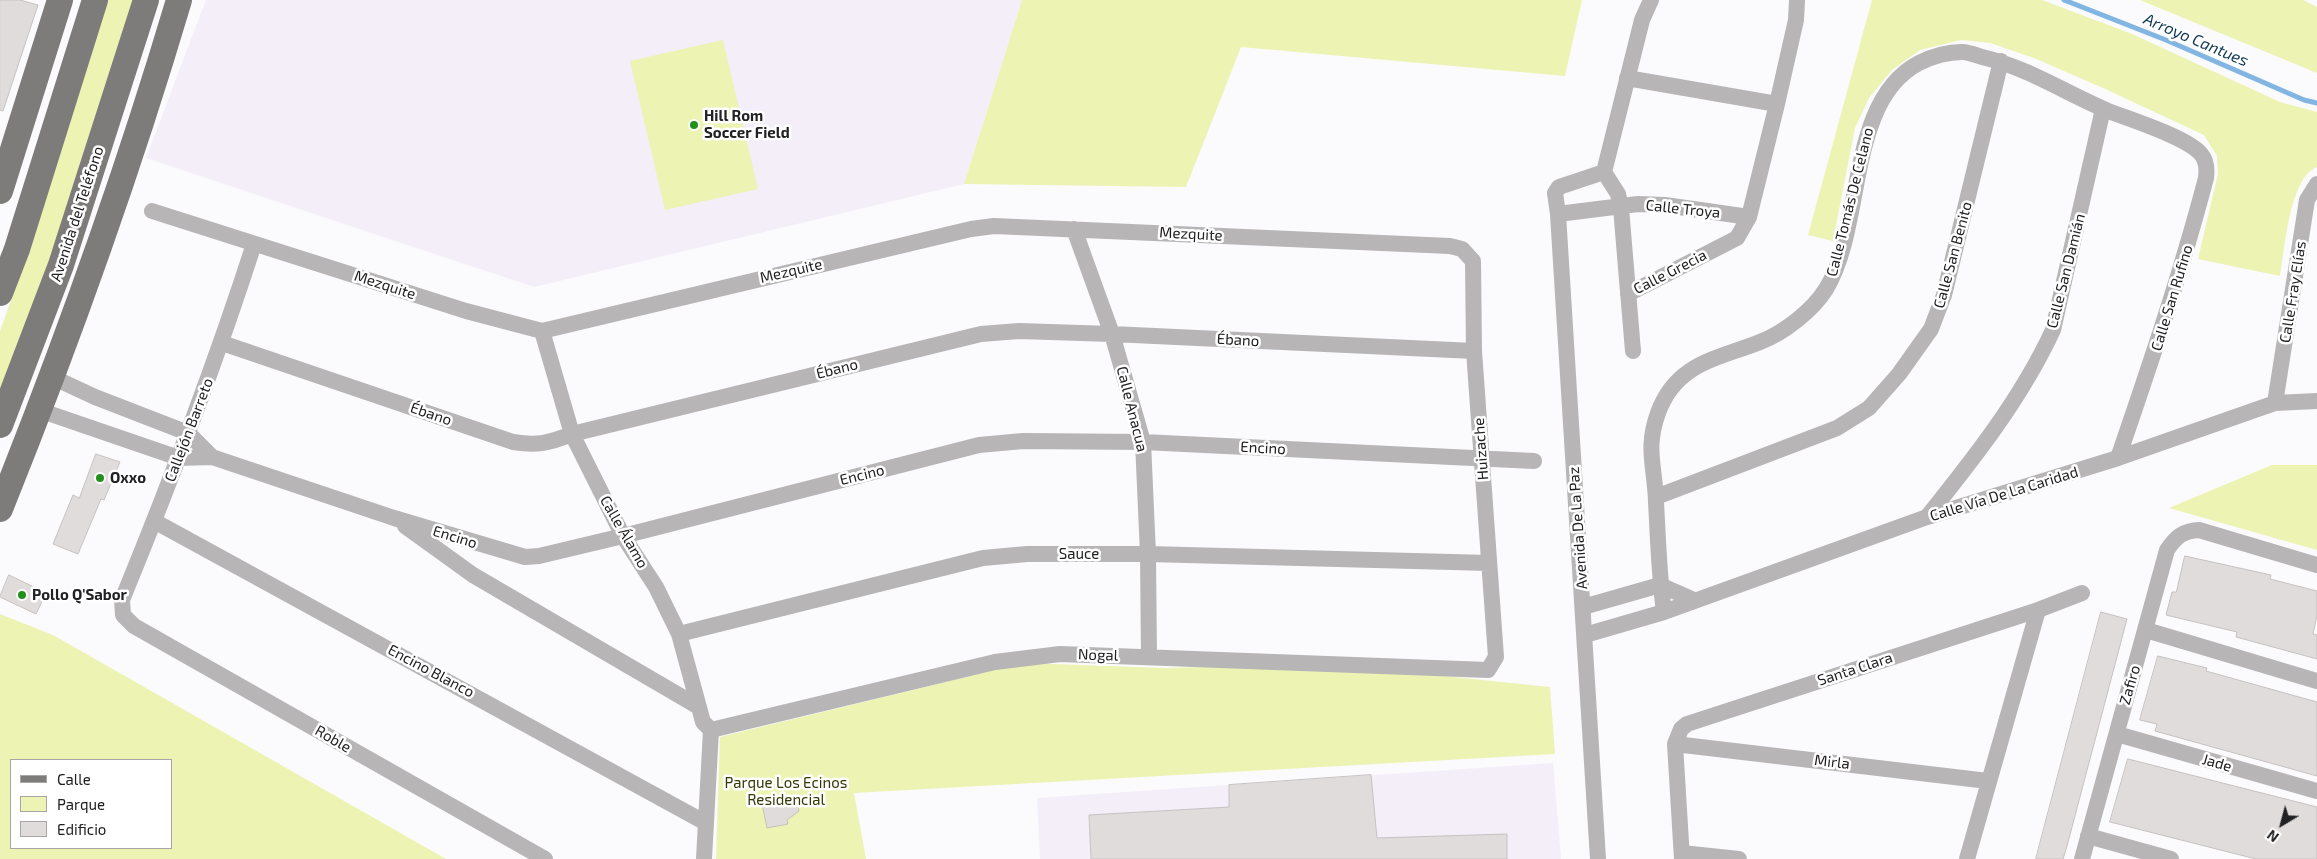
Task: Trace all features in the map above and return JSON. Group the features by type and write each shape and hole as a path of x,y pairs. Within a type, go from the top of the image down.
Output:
{"main road":[{"path":"0,191 60,0"},
{"path":"0,293 17,249 95,0"},
{"name":"Avenida del Teléfono","path":"0,425 61,265 146,0"},
{"path":"0,508 90,275 150,99 179,0"},
{"path":"32,93 63,100"},
{"path":"61,265 90,275"}],"street":[{"path":"1557,206 1555,193 1559,187 1604,172 1642,20 1650,0"},
{"name":"Calle Grecia","path":"1604,172 1618,194 1621,208 1628,294 1737,238 1744,230 1749,217 1796,20 1797,0"},
{"name":"Calle Tomás De Celano","path":"1664,612 1660,585 1656,497 1650,443 1659,411 1667,393 1679,379 1694,368 1722,354 1762,341 1786,327 1826,290 1834,273 1843,242 1871,121 1883,98 1904,73 1919,63 1939,55 1963,52 2001,62 2055,85 2103,109 2185,143"},
{"name":"Calle San Benito","path":"1656,497 1837,428 1869,408 1899,374 1931,329 1944,295 2001,62"},
{"path":"1628,78 1777,104"},
{"name":"Calle San Damián","path":"1927,517 1971,462 2012,405 2038,363 2053,330 2103,109"},
{"name":"Calle San Rufino","path":"2118,458 2160,338 2206,178 2207,166 2201,154 2185,143"},
{"name":"Calle Fray Elías","path":"2275,403 2307,200 2317,184"},
{"name":"Calle Troya","path":"1557,206 1621,208 1638,204 1665,205 1749,217"},
{"name":"Avenida De La Paz","path":"1557,206 1598,859"},
{"name":"Mezquite","path":"152,212 466,311 542,331 971,229 994,226 1450,246"},
{"name":"Calle Anacua","path":"1074,229 1112,334 1143,442 1150,656"},
{"name":"Callejón Barreto","path":"123,614 122,600 179,458 222,343 254,244"},
{"name":"Huizache","path":"1450,246 1462,249 1469,254 1475,267 1474,351 1496,657 1492,666"},
{"path":"1628,294 1633,351"},
{"name":"Calle Álamo","path":"542,331 572,434 624,536 656,587 679,634 703,722 711,730"},
{"name":"Ébano","path":"222,343 513,442 546,444 572,434 981,334 1019,331 1112,334 1474,351"},
{"name":"Encino","path":"52,377 95,397 188,433 212,457"},
{"name":"Calle Vía De La Caridad","path":"1585,635 1664,612 1927,517 2118,458 2275,403 2317,401"},
{"name":"Encino","path":"39,410 179,458 212,457 394,518 525,557 539,556 624,536 979,446 1023,441 1143,442 1534,461"},
{"path":"394,518 473,575 699,707"},
{"name":"Encino Blanco","path":"154,521 706,823"},
{"name":"Zafiro","path":"2082,859 2167,550 2175,538 2186,531 2199,530 2317,565"},
{"name":"Sauce","path":"679,634 983,558 1027,554 1148,554 1489,563"},
{"path":"1582,607 1660,585 1694,600"},
{"name":"Santa Clara","path":"1676,739 1687,724 2038,610 2082,593"},
{"path":"1967,859 2038,610"},
{"name":"Roble","path":"123,614 134,626 545,859"},
{"path":"2146,630 2317,682"},
{"name":"Nogal","path":"711,730 995,662 1060,654 1150,656 1482,671 1492,666"},
{"path":"704,859 711,730"},
{"name":"Jade","path":"2117,734 2317,791"},
{"path":"1676,739 1682,856 1739,859"},
{"name":"Mirla","path":"1676,739 1988,781"},
{"path":"2088,836 2171,859"}],"shaded area":[{"path":"206,0 1022,0 964,184 534,287 146,158"},
{"path":"1553,763 1561,859 1040,859 1037,798"}],"green space":[{"path":"107,0 134,0 79,178 0,394 0,331 28,253"},
{"path":"1022,0 1582,0 1565,76 1241,47 1186,187 964,184"},
{"path":"1872,0 2042,0 2132,34 2280,102 2317,112 2317,167 2308,174 2300,185 2294,199 2280,276 2198,259 2218,174 2217,156 2204,135 2034,58 1990,43 1961,40 1920,50 1892,70 1869,98 1855,128 1833,241 1808,235"},
{"path":"2140,0 2303,0 2317,7 2317,73"},
{"name":"Hill Rom Soccer Field","path":"723,40 758,189 665,210 630,61"},
{"path":"2272,465 2317,465 2317,550 2169,508"},
{"path":"0,614 53,635 446,859 0,859"},
{"name":"Parque Los Ecinos Residencial","path":"1024,663 1163,668 1244,666 1395,671 1550,687 1555,754 854,793 866,859 716,859 720,737"}],"building":[{"path":"0,0 20,0 38,5 3,111 0,110"},
{"path":"96,454 120,462 104,500 101,499 78,554 53,544 73,495 79,498"},
{"path":"2185,556 2271,575 2270,579 2317,591 2317,616 2313,634 2317,635 2317,659 2236,637 2237,632 2166,615 2172,592 2176,592"},
{"name":"Pollo Q'Sabor","path":"9,575 46,593 36,614 0,597"},
{"path":"2101,612 2127,619 2063,859 2036,859"},
{"path":"2158,656 2207,668 2206,671 2317,702 2317,776 2155,731 2157,724 2140,720"},
{"path":"2128,759 2317,807 2317,859 2256,859 2110,822"},
{"path":"1371,775 1377,838 1507,834 1507,859 1091,859 1089,815 1229,807 1229,785"},
{"path":"796,796 799,811 787,820 788,824 767,828 762,804"}],"waterway":[{"name":"Arroyo Cantues","path":"2064,0 2166,40 2304,100 2317,103"}],"place":[{"name":"Hill Rom Soccer Field","path":"694,125"},
{"name":"Oxxo","path":"100,478"},
{"name":"Pollo Q'Sabor","path":"22,595"}]}
